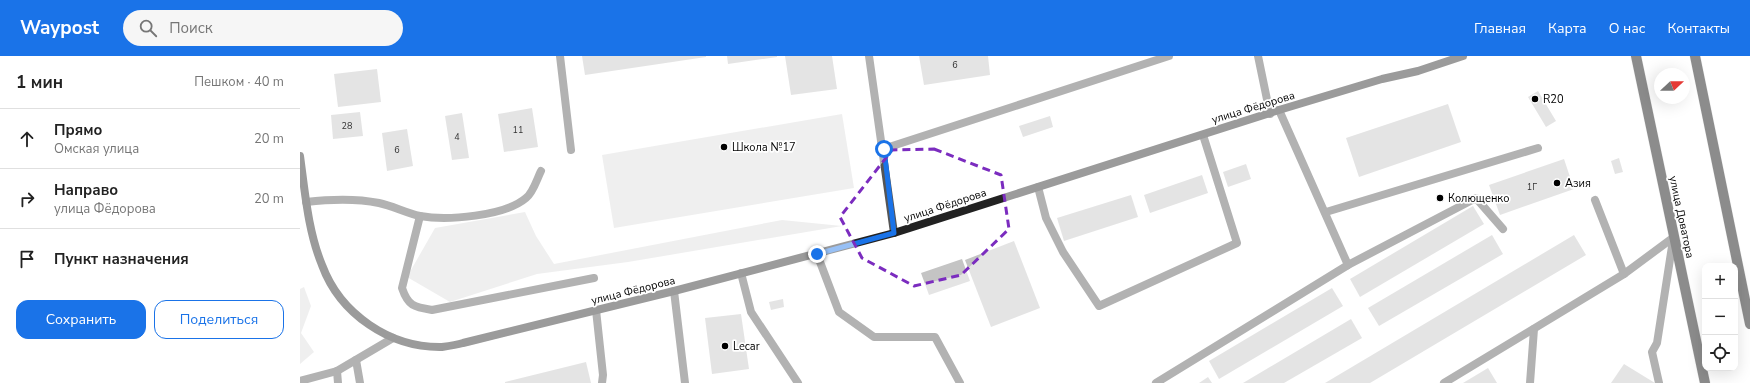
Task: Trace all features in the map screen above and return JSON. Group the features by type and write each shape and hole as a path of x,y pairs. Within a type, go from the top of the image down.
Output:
{"main road":[{"name":"улица Фёдорова","path":"303,202 322,267 335,290 359,319 392,338 424,346 443,347 463,344 674,291 894,233 1279,110 1382,79 1418,71 1463,56"},
{"name":"улица Доватора","path":"1636,56 1705,383"},
{"path":"1695,56 1750,324"},
{"path":"300,156 303,202"}],"street":[{"path":"560,56 571,150"},
{"path":"869,56 884,149 894,233"},
{"path":"884,149 1169,56"},
{"path":"1258,56 1270,114"},
{"path":"1279,110 1326,212 1348,265"},
{"path":"1038,187 1046,218 1063,252 1099,306 1237,243 1203,135"},
{"path":"1326,212 1538,148"},
{"path":"303,202 334,198 380,203 420,216 452,217 484,213 511,208 527,197 541,171"},
{"path":"1156,383 1348,265 1476,198 1503,229"},
{"path":"1595,200 1624,274"},
{"path":"420,216 402,288 405,297 413,306 432,310 594,278"},
{"path":"1444,383 1624,274 1674,237"},
{"path":"1658,383 1652,352 1657,343 1674,237"},
{"path":"817,254 839,312 874,337 935,337 960,383"},
{"path":"741,273 752,312 798,383"},
{"path":"674,291 685,383"},
{"path":"596,310 603,375 602,383"},
{"path":"1530,383 1534,329"},
{"path":"300,380 337,371 392,338"},
{"path":"356,360 360,383"},
{"path":"337,371 338,383"}],"highlighted area":[{"path":"934,149 1001,175 1009,229 961,275 914,286 862,258 840,217 892,150"}],"shaded area":[{"path":"842,114 854,188 614,228 602,155"},
{"path":"525,212 536,236 554,264 782,220 842,226 628,262 537,274 450,302 407,277 435,228"},
{"path":"304,287 311,306 301,333 314,352 300,364 300,289"}],"building":[{"path":"582,56 706,56 706,57 585,75"},
{"path":"727,56 777,56 777,57 728,64"},
{"path":"785,56 832,56 837,89 791,95"},
{"path":"919,56 988,56 990,75 924,85"},
{"path":"377,69 381,102 338,107 334,74"},
{"path":"1538,91 1556,121 1546,127 1528,97"},
{"path":"1448,104 1461,142 1359,177 1346,138"},
{"path":"532,108 538,147 504,152 498,114"},
{"path":"360,112 363,136 333,139 331,115"},
{"path":"462,113 469,158 452,160 445,116"},
{"path":"1050,116 1053,127 1023,137 1019,126"},
{"path":"407,129 413,166 387,171 382,133"},
{"path":"1619,158 1623,172 1615,174 1611,161"},
{"path":"1564,159 1574,189 1500,215 1489,185"},
{"path":"1246,164 1251,179 1228,187 1223,172"},
{"path":"1202,175 1208,193 1150,213 1144,195"},
{"path":"1131,195 1138,217 1064,241 1057,218"},
{"path":"1473,206 1484,224 1360,297 1350,279"},
{"path":"1492,235 1503,254 1379,326 1368,308"},
{"path":"1574,235 1586,255 1370,383 1325,383"},
{"path":"1014,241 1040,308 991,327 965,260"},
{"path":"962,259 970,281 929,295 921,273"},
{"path":"1332,288 1343,306 1219,379 1209,361"},
{"path":"783,299 784,307 771,310 769,302"},
{"path":"741,314 749,369 712,374 705,318"},
{"path":"1351,319 1362,338 1284,383 1243,383"},
{"path":"586,362 591,383 505,383 505,382"},
{"path":"1624,364 1655,383 1611,383"},
{"path":"1488,368 1497,383 1463,383"},
{"path":"1208,377 1212,383 1199,383"}],"place":[{"name":"R20","path":"1535,99"},
{"name":"Школа №17","path":"724,147"},
{"name":"Азия","path":"1557,183"},
{"name":"Колющенко","path":"1440,198"},
{"name":"Lecar","path":"725,346"}],"route":[{"path":"817,254 894,233 884,149"}]}
